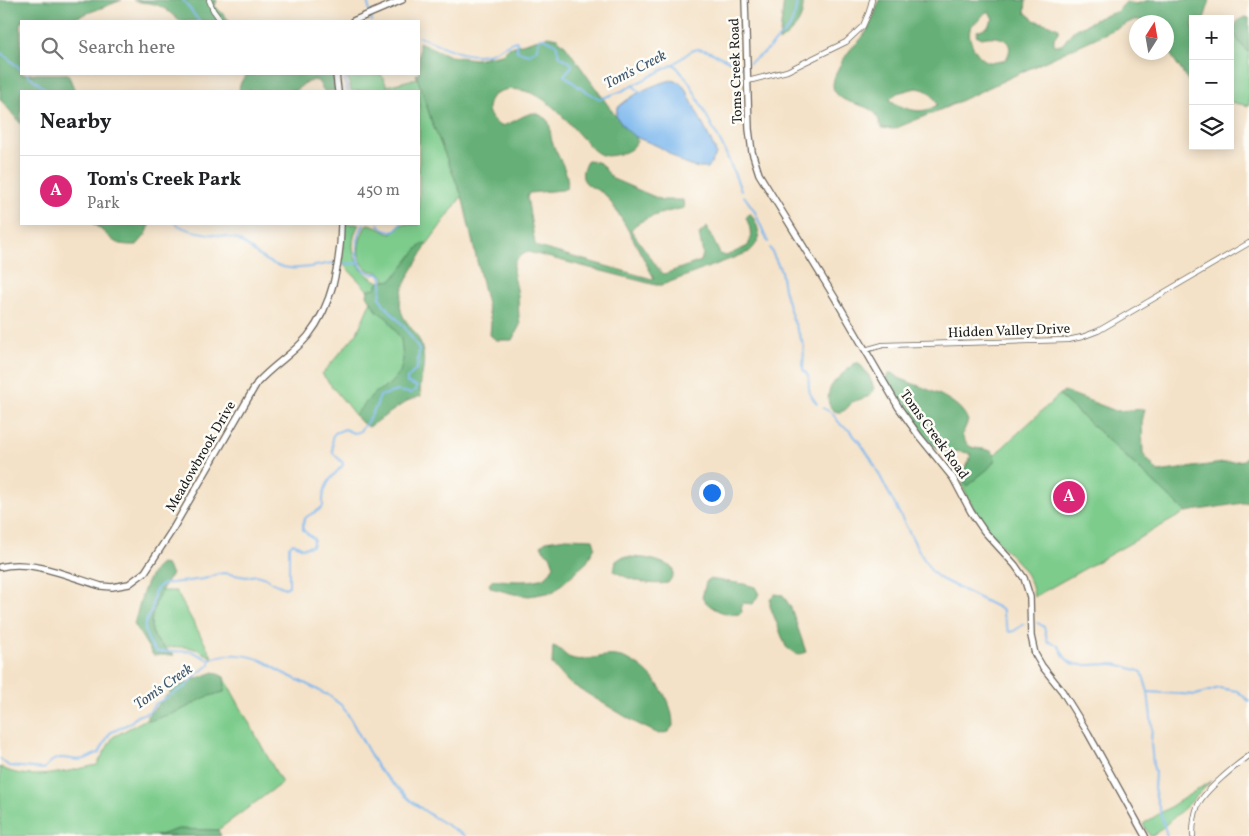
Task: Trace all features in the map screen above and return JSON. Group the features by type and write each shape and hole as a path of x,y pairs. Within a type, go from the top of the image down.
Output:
{"street":[{"path":"209,0 220,20"},
{"path":"355,20 402,0"},
{"name":"Toms Creek Road","path":"745,0 751,143 759,174 904,415 953,478 979,525 1015,565 1024,578 1030,598 1031,636 1035,654 1066,697 1088,733 1145,836"},
{"path":"748,81 787,71 846,42 863,26 872,0"},
{"path":"336,75 338,90"},
{"name":"Meadowbrook Drive","path":"0,567 16,564 30,565 101,586 112,587 130,584 145,572 171,532 257,383 268,370 307,337 316,325 330,293 338,258 341,225"},
{"name":"Hidden Valley Drive","path":"866,350 883,345 1081,338 1113,322 1249,243"},
{"path":"1192,836 1196,811 1202,798 1249,756"}],"green space":[{"path":"0,0 122,0 70,20 20,20 20,75 68,75 75,90 20,90 20,123 0,99"},
{"path":"133,0 217,0 215,6 229,20 178,20 168,11 157,5"},
{"path":"784,0 803,0 803,8 800,20 790,33 779,42"},
{"path":"879,0 1026,0 1025,12 1034,20 1059,28 1054,38 1054,45 1062,45 1073,31 1100,17 1116,12 1126,2 1136,4 1149,0 1210,0 1205,15 1189,15 1189,82 1174,60 1174,15 1129,15 1129,22 947,107 894,129 882,128 876,114 866,107 844,100 833,88 834,77 839,66 849,51 861,39 872,21","holes":["989,11 993,19 987,27 977,31 976,35 982,38 1000,38 1008,43 1010,47 1006,59 996,62 990,62 981,57 974,48 970,37 972,26 985,13","916,88 930,93 937,105 920,111 908,109 891,102 890,99 897,93"]},
{"path":"1245,17 1249,18 1249,52 1235,34 1236,24"},
{"path":"1234,34 1249,52 1249,106 1234,103"},
{"path":"549,36 557,38 565,45 622,125 636,137 637,141 626,152 611,156 602,155 592,148 549,104 531,93 515,89 503,90 490,99 488,111 500,126 532,113 544,117 550,125 553,143 567,175 567,188 529,193 527,197 535,244 538,247 654,278 614,206 607,197 587,184 583,178 584,168 588,160 600,163 613,179 662,200 683,200 684,208 647,219 631,230 664,274 701,261 703,254 699,234 707,227 720,254 726,256 748,246 750,232 746,218 750,213 758,228 758,238 749,252 662,285 656,285 528,252 516,260 513,271 518,297 520,325 512,340 496,340 490,335 491,322 462,196 433,125 416,75 420,75 420,42 450,56 475,59 502,54 508,48"},
{"path":"245,75 333,75 335,90 323,90 318,81 313,80 305,83 296,90 239,90 240,84"},
{"path":"347,75 382,75 387,86 418,78 433,125 462,196 394,290 384,282 382,275 367,269 360,259 359,247 367,225 374,225 392,234 401,225 420,225 420,90 351,90"},
{"path":"94,225 149,225 145,235 137,245 116,242"},
{"path":"344,225 359,225 353,241 355,258 364,272 379,282 377,293 409,344 400,383 355,415 322,374 357,333 373,296 342,263"},
{"path":"425,243 427,244 406,281 400,302 401,311 406,321 421,344 424,359 420,386 421,396 407,401 369,427 362,423 355,415 374,393 389,385 400,372 403,359 401,340 388,319 377,311 367,295 368,290 375,288 379,282 392,280 418,248"},
{"path":"855,363 859,363 869,376 874,388 870,396 852,402 847,409 836,412 829,405 829,392 837,379"},
{"path":"890,373 939,394 957,406 964,413 968,421 962,435 968,445 993,452 995,460 989,468 967,486 960,478 971,454 941,450 930,443 907,416 894,394 886,377"},
{"path":"1064,391 1116,411 1145,409 1142,422 1143,454 1158,472 1244,460 1249,453 1249,502 1186,512 1059,395"},
{"path":"1059,395 1186,512 1034,597 1032,586 1027,576 1014,558 984,526 962,485"},
{"path":"566,538 593,539 595,546 587,562 553,592 529,596 491,588 489,584 493,580 529,581 547,576 554,566 550,555 544,551 541,545 546,541"},
{"path":"622,557 643,558 660,562 673,568 673,576 668,583 661,584 640,582 626,577 614,571 616,561"},
{"path":"161,564 166,565 172,574 162,589 154,607 151,626 158,642 174,655 153,655 134,624 150,576"},
{"path":"709,579 755,587 759,594 753,604 743,603 741,605 742,612 740,614 724,613 714,608 702,598 706,582"},
{"path":"160,591 176,591 213,658 190,648 165,648 156,639 151,624"},
{"path":"775,594 783,595 791,608 806,652 797,655 786,647 770,606 770,599"},
{"path":"553,646 575,659 616,656 636,664 646,671 661,688 670,707 673,726 668,732 659,734 636,723 568,682 552,664"},
{"path":"214,672 224,677 224,692 206,697 180,711 149,721 147,716 176,686"},
{"path":"224,677 282,783 215,832 203,836 0,836 0,767 12,772 36,775 97,765 113,737"},
{"path":"1211,781 1190,803 1153,836 1150,836 1143,824"},
{"path":"178,829 218,830 221,836 156,836"}],"water":[{"path":"672,80 681,83 686,90 715,149 716,155 708,168 685,164 660,147 638,138 625,128 616,116 617,108 629,98 650,87"}],"waterway":[{"path":"183,0 198,20"},
{"path":"367,0 372,20"},
{"name":"Tom's Creek","path":"749,63 764,53 790,27 795,14 797,0"},
{"name":"Tom's Creek","path":"420,37 454,51 472,55 491,53 516,41 517,51 529,54 536,50 540,38 544,38 556,44 559,55 572,64 564,75 579,87 600,99 622,91 674,64 691,51 698,49 708,51 740,66 745,65"},
{"path":"0,52 20,68"},
{"path":"675,65 689,82 724,149 741,190"},
{"path":"28,75 47,90"},
{"name":"Tom's Creek","path":"347,75 345,81 348,90"},
{"path":"632,85 640,92"},
{"path":"744,196 754,210 768,242"},
{"path":"178,225 198,232 236,239 267,261 284,267 302,268 335,264"},
{"name":"Tom's Creek","path":"0,759 9,766 44,769 49,763 59,758 79,760 99,753 110,733 130,723 137,716 149,712 155,704 185,687 198,673 210,665 210,660 191,651 157,652 152,647 145,624 152,610 155,591 160,586 204,579 224,573 246,577 256,575 285,588 289,586 289,547 293,543 303,548 312,546 314,539 303,530 304,520 323,506 325,488 343,465 333,453 332,437 335,433 345,429 353,433 359,432 366,424 380,396 397,391 411,393 416,390 416,386 407,383 407,379 417,368 419,349 403,325 384,305 380,297 381,275 372,274 360,264 357,244 364,225"},
{"name":"Tom's Creek","path":"379,225 385,230 393,232 400,225"},
{"path":"770,248 781,271 792,317 804,346 803,370 808,375 810,393 817,404"},
{"path":"340,264 360,263"},
{"path":"823,408 832,413 841,425 849,430 871,459 920,553 932,572 941,579 1003,610 1009,632 1024,624"},
{"path":"1038,623 1044,627 1048,642 1057,645 1065,658 1072,663 1081,665 1115,664 1142,672 1148,692 1152,726 1151,743 1155,772 1154,789 1167,836"},
{"path":"210,660 222,656 244,655 269,664 280,672 327,694 341,705 347,713 379,770 411,801 465,836"},
{"path":"1149,692 1196,695 1219,688 1237,691 1249,701"}],"place":[{"name":"Tom's Creek Park","path":"1069,497"}]}
